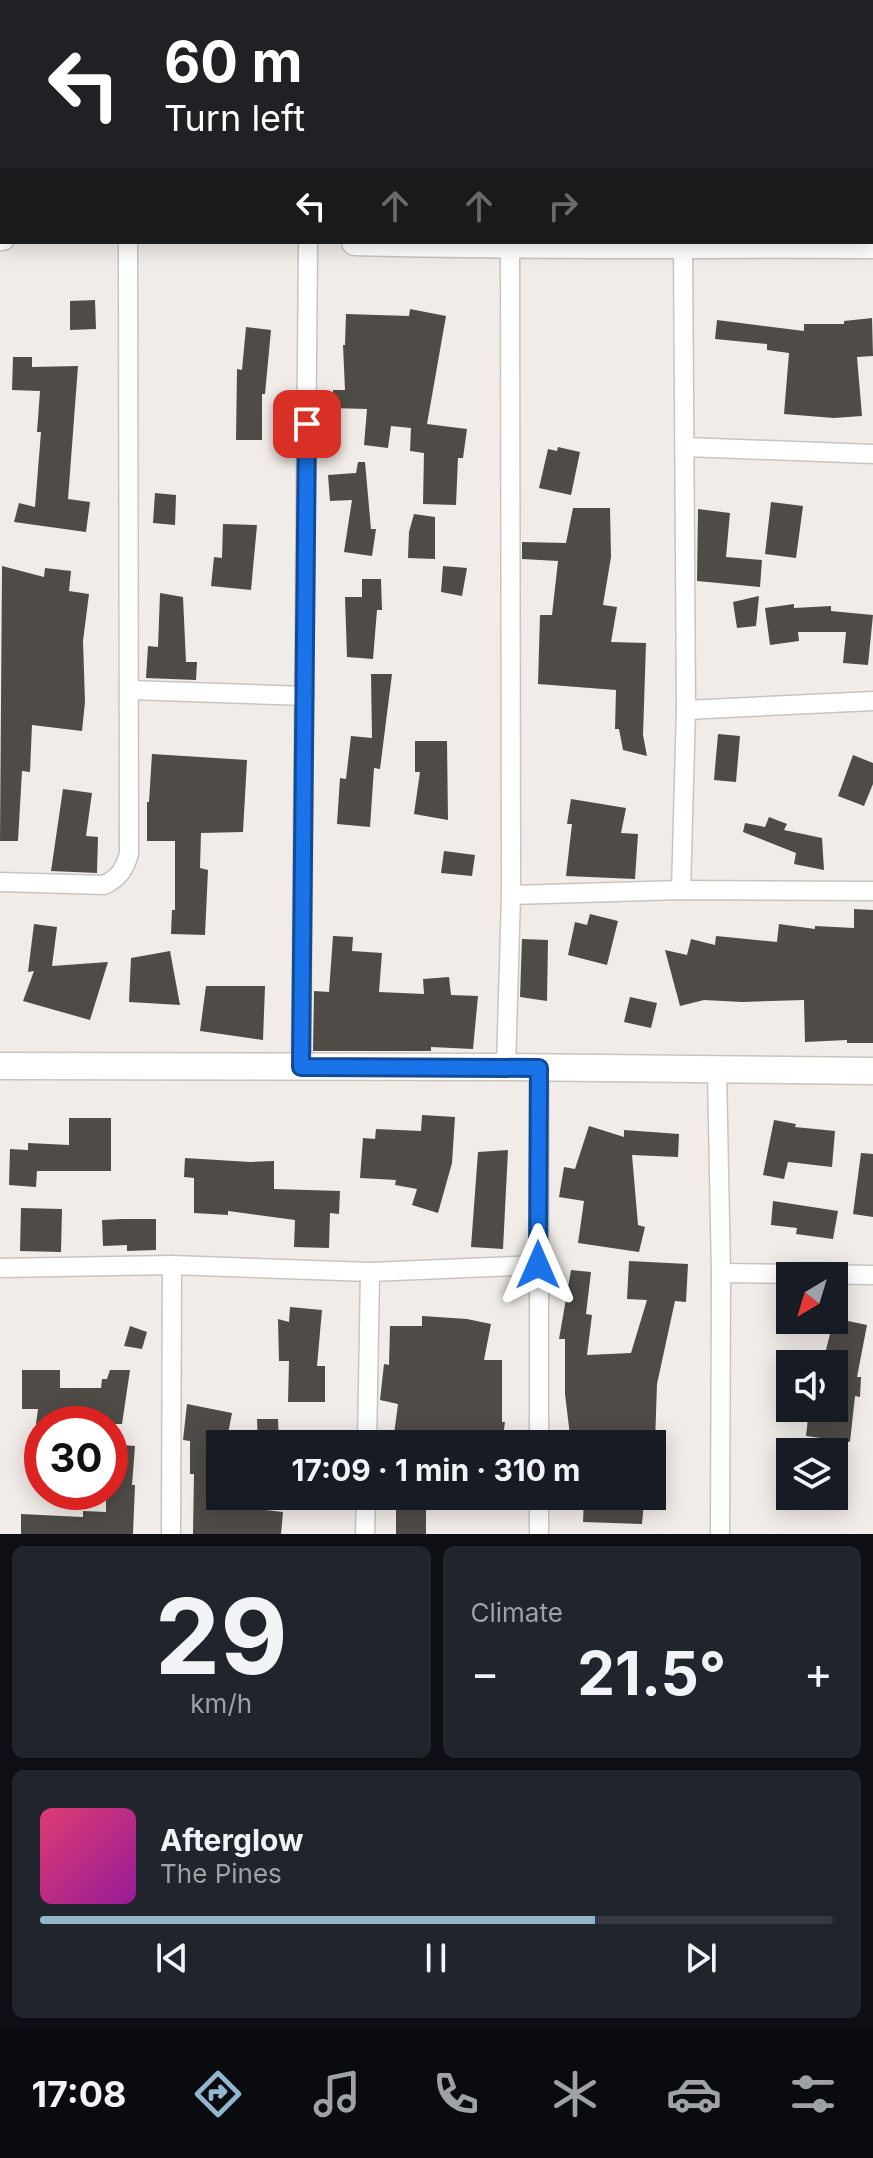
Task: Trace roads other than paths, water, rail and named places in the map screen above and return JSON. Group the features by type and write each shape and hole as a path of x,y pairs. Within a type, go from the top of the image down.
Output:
{"street":[{"path":"0,882 104,885 125,869 129,854 128,244"},
{"path":"301,1067 308,244"},
{"path":"480,244 510,247 640,244"},
{"path":"681,890 686,710 683,244"},
{"path":"778,244 873,245"},
{"path":"506,1067 511,895 510,247"},
{"path":"686,447 873,454"},
{"path":"129,690 305,696"},
{"path":"686,710 873,701"},
{"path":"511,895 681,890 873,891"},
{"path":"0,1066 873,1071"},
{"path":"539,1068 539,1430"},
{"path":"717,1070 721,1273 720,1534"},
{"path":"0,1268 172,1265 370,1272 538,1265"},
{"path":"171,1534 172,1265"},
{"path":"367,1430 370,1272"},
{"path":"721,1273 873,1275"},
{"path":"365,1534 366,1510"},
{"path":"539,1510 539,1534"}]}
